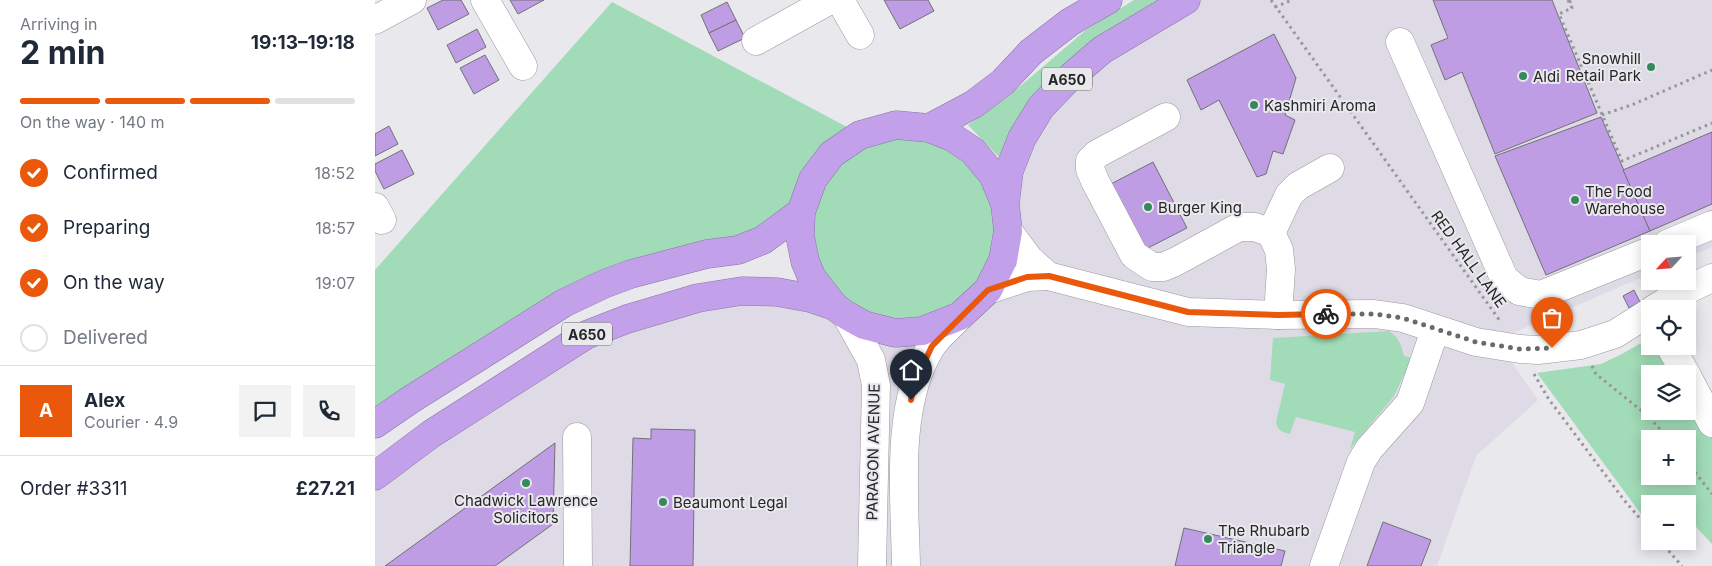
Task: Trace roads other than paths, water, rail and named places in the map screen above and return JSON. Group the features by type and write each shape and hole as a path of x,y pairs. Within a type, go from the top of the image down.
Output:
{"highway":[{"name":"A650","path":"929,128 974,104 1003,82 1031,52 1070,22 1108,0"},
{"name":"A650","path":"1005,204 1009,171 1022,138 1041,107 1065,81 1103,50 1186,0"},
{"path":"896,125 929,128 952,137 973,151 993,174 1005,204 1008,231 1003,260 988,290 961,316 922,331 895,333 864,325 840,311 812,278 805,260 800,236 801,212 813,179 818,172 832,154 860,134 896,125"},
{"name":"A650","path":"375,424 564,303 631,274 707,254 738,250 763,240 801,212"},
{"name":"A650","path":"375,476 431,434 586,335 627,318 698,298 742,291 777,292 810,298 840,311"}],"street":[{"path":"375,20 411,0"},
{"path":"485,0 523,66"},
{"path":"756,42 830,0"},
{"path":"840,0 860,35"},
{"path":"1400,42 1504,278 1519,291 1541,295 1641,254"},
{"path":"1166,117 1097,154 1090,161 1090,170 1134,255 1152,268 1163,267 1215,242 1227,232 1239,227 1255,227 1271,233 1279,250 1281,270 1278,315"},
{"path":"1271,233 1289,195 1298,186 1330,168"},
{"path":"1688,235 1712,225"},
{"path":"1008,231 1029,259 1049,276"},
{"path":"988,290 1027,277 1049,276 1188,312 1278,315 1375,314 1403,318 1476,342 1538,350 1581,344 1615,334 1641,318"},
{"path":"1669,300 1712,278"},
{"name":"PARAGON AVENUE","path":"840,311 871,360 876,385 872,566"},
{"name":"PARAGON AVENUE","path":"906,566 905,450 914,384 932,346 961,316"},
{"path":"1324,566 1361,462 1369,449 1410,403 1435,330"},
{"path":"1696,392 1712,423"},
{"path":"575,564 577,437"}],"place":[{"name":"Snowhill Retail Park","path":"1651,67"},
{"name":"Aldi","path":"1523,76"},
{"name":"Kashmiri Aroma","path":"1254,105"},
{"name":"The Food Warehouse","path":"1575,200"},
{"name":"Burger King","path":"1148,207"},
{"name":"Chadwick Lawrence Solicitors","path":"526,483"},
{"name":"Beaumont Legal","path":"663,502"},
{"name":"The Rhubarb Triangle","path":"1208,539"}]}
